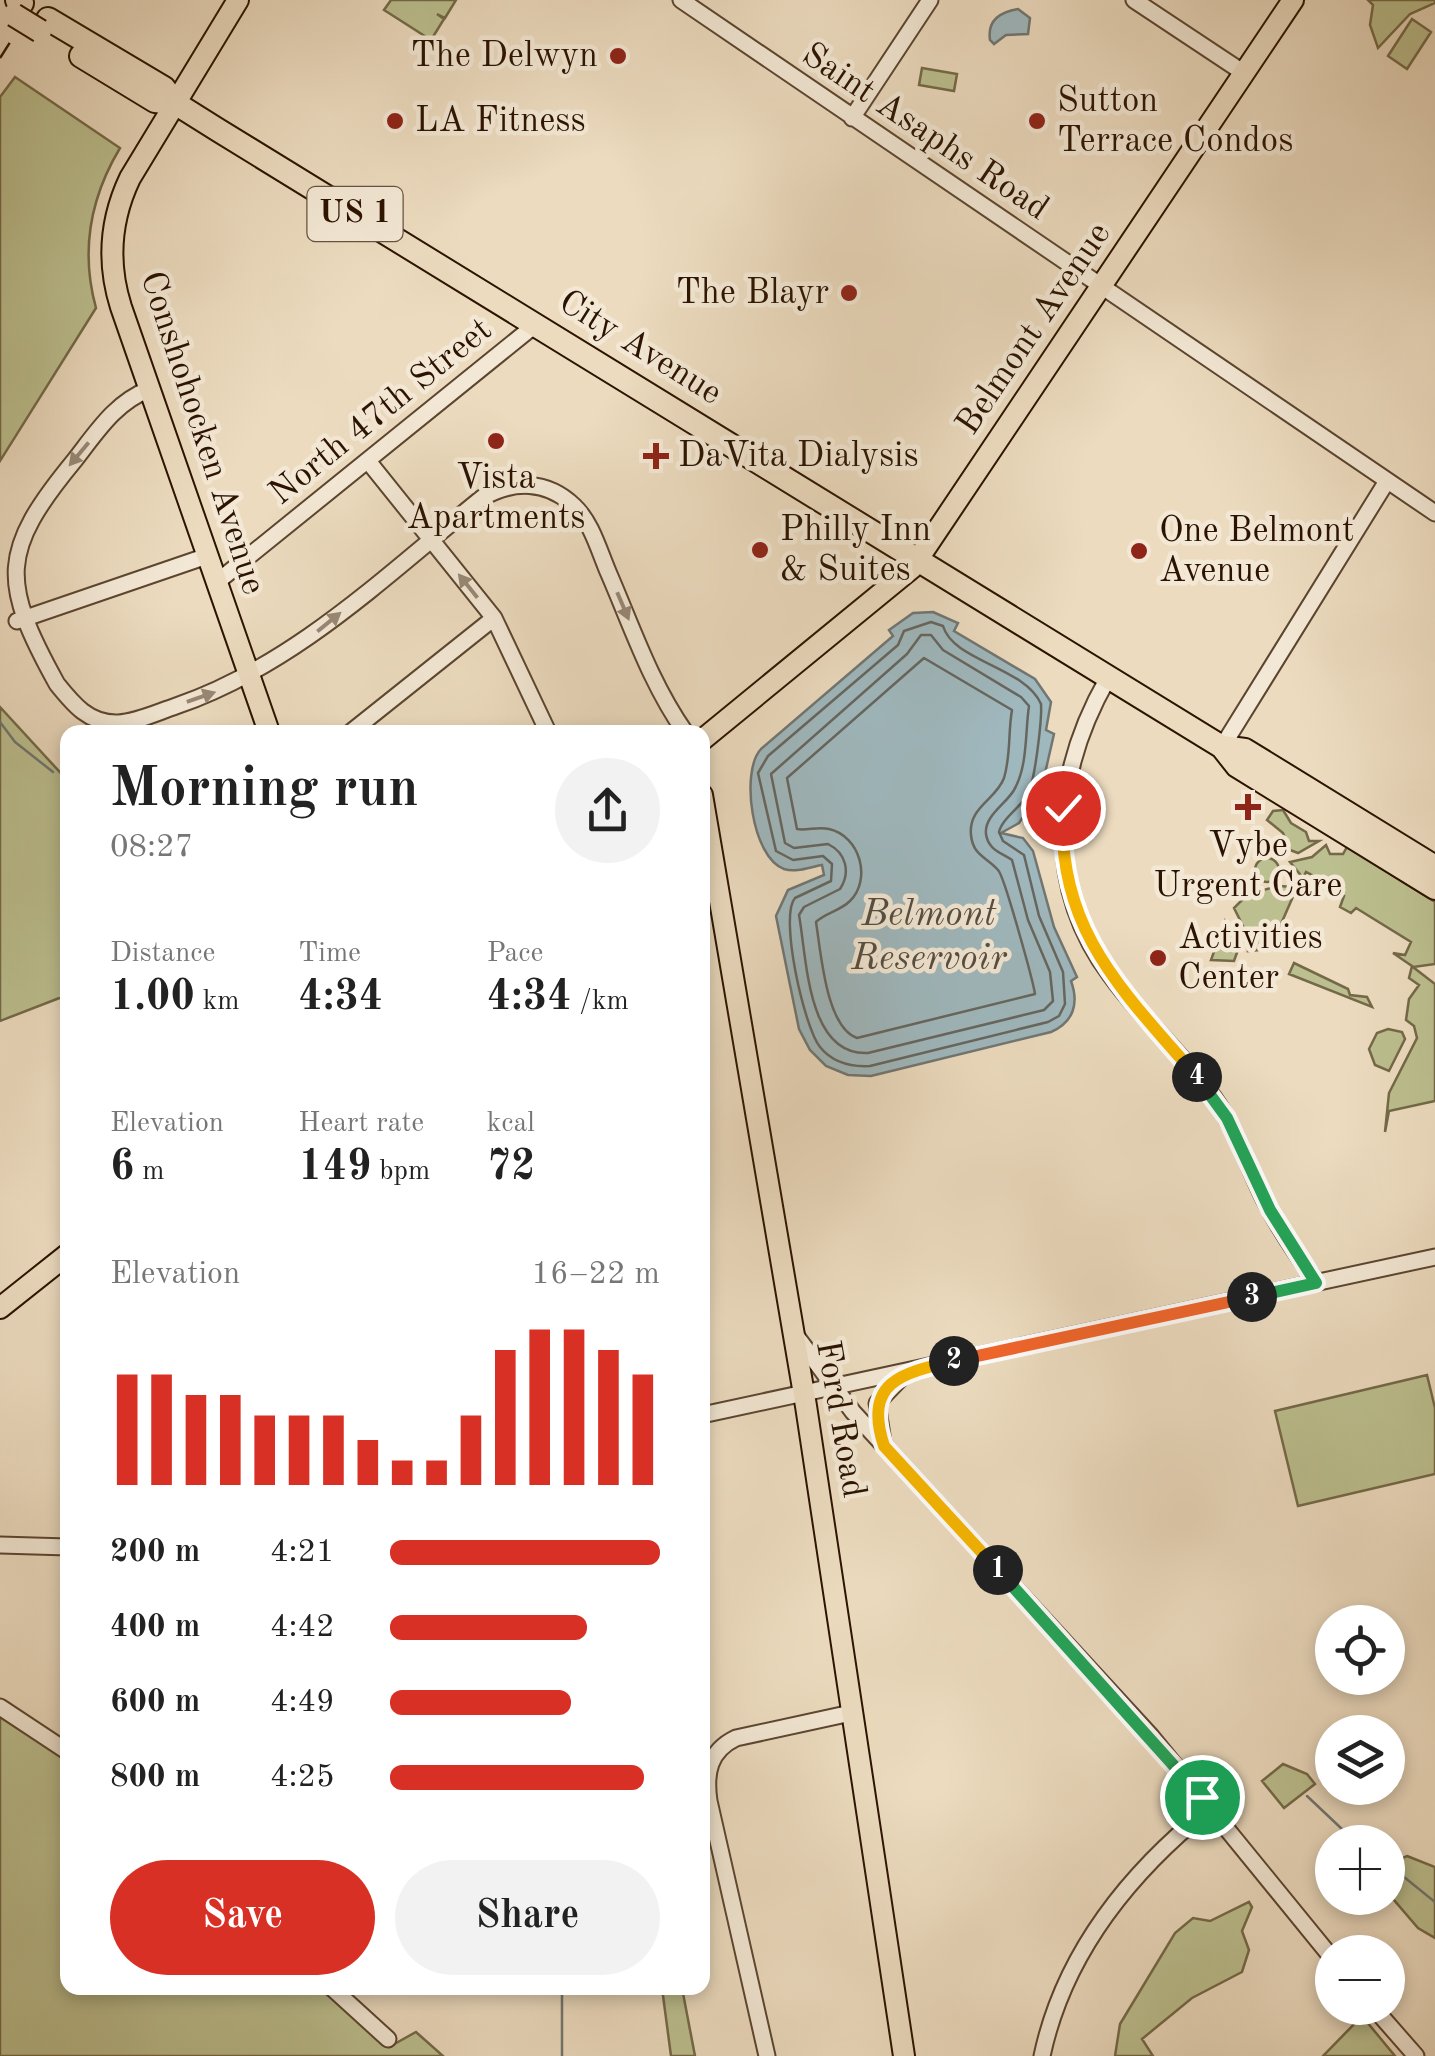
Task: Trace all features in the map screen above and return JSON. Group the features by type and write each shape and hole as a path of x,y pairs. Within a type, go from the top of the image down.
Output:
{"highway":[{"name":"City Avenue","path":"13,6 164,88 175,103 1222,747 1237,766 1435,868"},
{"name":"City Avenue","path":"1342,821 1435,888"}],"main road":[{"name":"Conshohocken Avenue","path":"238,0 123,193 112,240 115,287 266,725"},
{"name":"Belmont Avenue","path":"710,734 904,577 918,560 1293,0"},
{"name":"Ford Road","path":"710,842 804,1393 904,2056"},
{"path":"0,1308 60,1260"}],"street":[{"name":"Saint Asaphs Road","path":"681,0 1435,513"},
{"path":"852,118 930,0"},
{"path":"1134,0 1244,73"},
{"name":"North 47th Street","path":"216,582 535,325"},
{"path":"150,390 122,402 15,533 5,575 17,622 41,664 73,704 106,722 136,719 233,686 296,648 491,493 510,486 543,488 564,497 583,517 663,699 680,725"},
{"path":"368,461 494,618 545,725"},
{"path":"1222,747 1387,481"},
{"path":"17,622 208,556"},
{"path":"360,725 494,618"},
{"path":"1108,678 1079,734 1064,792 1063,856 1072,901 1104,968 1219,1105 1270,1210 1316,1283"},
{"path":"710,1413 1435,1257"},
{"path":"792,1329 884,1446 1151,1736 1315,1937"},
{"path":"884,1446 878,1403 890,1385 910,1370"},
{"path":"0,1545 60,1547"},
{"path":"0,1707 60,1747"},
{"path":"710,1765 722,1746 736,1738 852,1713"},
{"path":"1042,2056 1064,1987 1102,1920 1146,1865 1210,1808"},
{"path":"710,1810 767,2056"},
{"path":"340,1995 388,2039"},
{"path":"1389,2025 1416,2056"}],"green space":[{"path":"391,0 456,0 445,18 437,14 444,19 431,40 384,10"},
{"path":"1368,0 1435,3 1410,14 1378,48 1370,25 1373,5"},
{"path":"1412,19 1431,32 1407,69 1388,56"},
{"path":"922,68 957,74 954,91 919,85"},
{"path":"15,77 120,148 101,186 91,225 89,266 96,308 0,461 0,97"},
{"path":"0,707 60,772 60,998 0,1021"},
{"path":"1283,810 1291,823 1306,832 1309,841 1319,841 1298,853 1290,850 1283,833 1267,820 1273,811"},
{"path":"1326,845 1330,854 1343,854 1347,847 1435,902 1435,964 1413,967 1435,984 1435,1101 1389,1111 1385,1132 1389,1093 1417,1038 1414,1026 1406,1020 1409,999 1419,985 1409,978 1412,966 1393,953 1405,955 1411,942 1356,908 1351,913 1340,907 1344,896 1312,881 1314,876 1306,872 1303,878 1290,862 1312,857"},
{"path":"1267,858 1279,870 1267,882 1255,870"},
{"path":"1279,886 1294,887 1295,892 1277,933 1267,931 1259,950 1248,951 1249,938 1234,908 1248,894"},
{"path":"1225,921 1239,947 1234,961 1211,960"},
{"path":"1294,963 1348,989 1350,995 1367,997 1372,1007 1289,974"},
{"path":"1388,1029 1402,1032 1405,1039 1389,1071 1375,1065 1369,1049 1377,1033"},
{"path":"1427,1375 1435,1408 1435,1474 1298,1506 1275,1411"},
{"path":"0,1715 60,1754 60,1995 333,1995 389,2047 416,2032 443,2056 0,2056"},
{"path":"1283,1764 1307,1774 1315,1784 1284,1808 1262,1781"},
{"path":"1405,1857 1435,1867 1435,1938 1418,1928 1405,1913"},
{"path":"1249,1902 1252,1907 1242,1931 1249,1950 1242,1972 1192,1998 1142,2039 1153,2056 1115,2056 1120,2024 1175,1933 1193,1918 1210,1921"},
{"path":"663,1995 683,1995 695,2056 671,2056"},
{"path":"1353,2025 1369,2025 1395,2056 1323,2056"}],"water":[{"path":"1018,9 1030,18 1028,34 1006,35 994,44 990,40 993,22"},
{"name":"Belmont Reservoir","path":"933,612 958,623 954,631 1035,679 1051,702 1046,730 1054,734 1038,804 1031,805 1019,823 1001,833 1023,838 1033,851 1054,927 1077,977 1071,981 1073,1011 1065,1023 1051,1032 871,1076 848,1075 826,1066 810,1050 799,1029 776,916 788,890 824,875 822,865 789,870 773,862 757,832 751,775 761,749 893,636 889,630 913,613"}],"waterway":[{"path":"0,722 15,742 53,772"},
{"path":"1307,1796 1338,1825"},
{"path":"1405,1878 1435,1902"},
{"path":"562,1995 562,2056"}],"railway":[{"path":"0,58 37,0"}],"place":[{"name":"The Delwyn","path":"618,56"},
{"name":"LA Fitness","path":"395,121"},
{"name":"Sutton Terrace Condos","path":"1037,121"},
{"name":"The Blayr","path":"849,293"},
{"name":"Vista Apartments","path":"496,441"},
{"name":"DaVita Dialysis","path":"656,456"},
{"name":"Philly Inn & Suites","path":"760,550"},
{"name":"One Belmont Avenue","path":"1139,551"},
{"name":"Vybe Urgent Care","path":"1248,807"},
{"name":"Activities Center","path":"1158,958"}],"route":[{"path":"1063,808 1063,856 1068,886 1090,943 1122,991 1219,1105 1270,1210 1316,1283 910,1370 883,1393 878,1403 877,1424 884,1446 1151,1736 1202,1797"}]}
